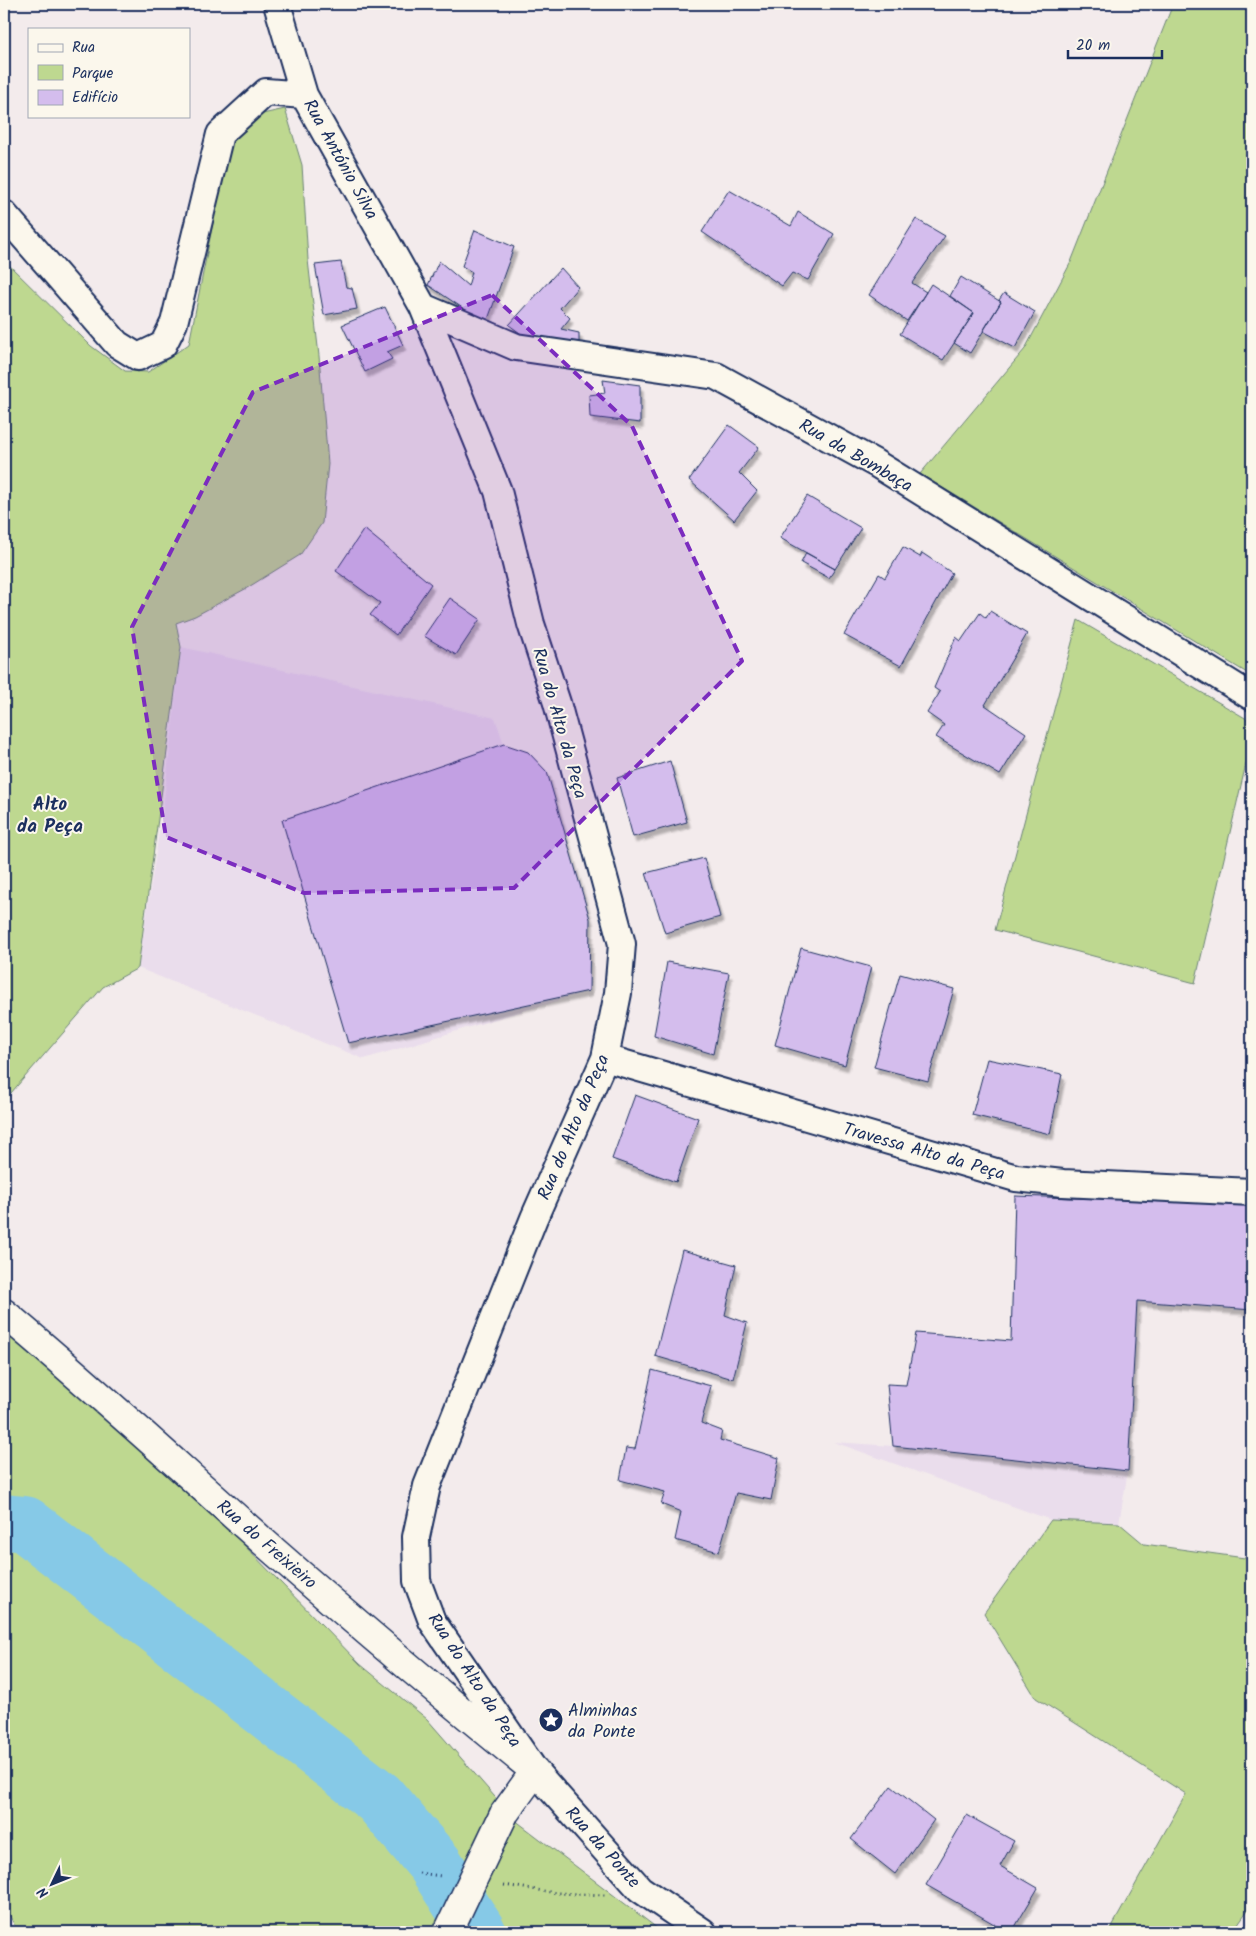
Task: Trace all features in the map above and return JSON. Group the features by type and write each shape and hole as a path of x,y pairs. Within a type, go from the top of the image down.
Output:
{"street":[{"path":"280,16 298,4"},
{"name":"Rua António Silva","path":"280,16 304,95 423,307"},
{"path":"4,214 117,344 138,357 163,345 174,323 220,134 266,92 304,95"},
{"name":"Rua da Bombaça","path":"423,307 516,347 716,376 875,464 1252,697"},
{"name":"Rua do Alto da Peça","path":"423,307 498,491 530,624 557,703 622,944 618,993 604,1058 534,1218 427,1486 416,1537 416,1580 432,1621 535,1771"},
{"name":"Travessa Alto da Peça","path":"604,1058 1016,1178 1063,1183 1252,1192"},
{"name":"Rua do Freixieiro","path":"4,1313 275,1552 435,1690 535,1771"},
{"path":"448,1932 504,1814 535,1771"},
{"name":"Rua da Ponte","path":"535,1771 640,1890 703,1932"}],"path":[{"path":"419,1873 443,1876"},
{"path":"500,1884 557,1893 620,1896 640,1890"}],"highlighted area":[{"path":"492,295 632,426 742,661 514,888 304,893 166,837 132,627 253,392"}],"shaded area":[{"path":"181,647 495,718 504,744 528,752 547,772 590,919 589,991 364,1059 138,968 164,801"},
{"path":"1015,1196 1252,1204 1252,1310 1137,1302 1128,1471 1119,1523 1051,1520 834,1442 893,1446 887,1384 906,1385 916,1333 1011,1341"}],"green space":[{"path":"1173,4 1252,4 1252,676 920,474 1025,349 1071,262"},
{"path":"285,109 302,165 308,260 319,356 328,464 322,523 300,555 247,588 195,616 176,623 181,647 138,968 103,987 4,1101 4,260 91,346 125,371 148,372 189,344 219,192 227,138 258,115"},
{"path":"1078,620 1252,722 1252,738 1195,983 995,930"},
{"path":"4,1328 240,1541 360,1664 427,1719 515,1820 662,1932 18,1932 4,1905"},
{"path":"1051,1520 1119,1523 1144,1544 1252,1559 1252,1904 1232,1932 1109,1932 1186,1794 1036,1698 984,1613"}],"building":[{"path":"729,190 791,226 798,212 834,234 808,280 792,273 782,286 702,232"},
{"path":"916,219 945,236 912,283 926,292 907,321 869,295"},
{"path":"475,230 514,247 487,322 428,285 439,261 468,286 472,272 462,266"},
{"path":"341,262 346,287 352,288 357,309 324,315 315,265"},
{"path":"561,268 578,287 560,308 570,318 561,329 579,333 579,346 527,338 509,325"},
{"path":"961,277 1001,302 970,353 954,343 974,313 950,296"},
{"path":"931,284 974,313 943,360 900,334"},
{"path":"1004,293 1035,312 1015,348 983,331 1001,302 999,300"},
{"path":"385,307 403,345 387,352 392,359 365,372 342,325"},
{"path":"603,380 640,385 640,423 590,417 589,395 605,393"},
{"path":"729,425 759,447 739,473 757,491 734,520 689,480"},
{"path":"807,496 861,528 835,569 780,538"},
{"path":"364,529 431,584 396,635 370,615 380,603 336,571"},
{"path":"903,547 920,557 922,553 952,573 901,666 844,635 879,574 885,578"},
{"path":"806,553 835,569 829,578 801,563"},
{"path":"450,598 480,619 456,655 424,636"},
{"path":"990,611 1027,634 985,705 1026,733 1000,775 936,737 944,725 927,713 940,692 934,688 956,637 961,641 980,613 986,618"},
{"path":"504,744 528,752 547,772 590,919 589,991 348,1043 282,820"},
{"path":"670,761 687,822 633,837 617,778"},
{"path":"704,858 720,917 665,933 646,873"},
{"path":"801,948 871,967 845,1065 775,1045"},
{"path":"667,962 729,973 713,1054 654,1036"},
{"path":"900,974 954,989 928,1081 874,1067"},
{"path":"987,1059 1062,1074 1050,1134 972,1115"},
{"path":"635,1095 698,1118 676,1182 612,1159"},
{"path":"1015,1196 1252,1204 1252,1310 1137,1301 1128,1471 893,1446 887,1384 906,1385 916,1333 1011,1341"},
{"path":"682,1250 736,1265 725,1315 747,1323 733,1379 655,1356"},
{"path":"652,1370 711,1386 701,1423 722,1431 720,1440 779,1458 771,1500 736,1493 719,1552 675,1540 681,1512 661,1504 665,1492 620,1480 626,1448 635,1449"},
{"path":"891,1786 934,1820 895,1874 851,1839"},
{"path":"967,1815 1014,1841 1000,1866 1038,1888 1012,1932 1008,1932 926,1885"}],"waterway":[{"path":"4,1522 25,1524 379,1798 435,1864 478,1932"}],"place":[{"name":"Alminhas da Ponte","path":"551,1720"}],"district":[{"name":"Alto da Peça","path":"50,814"}]}
